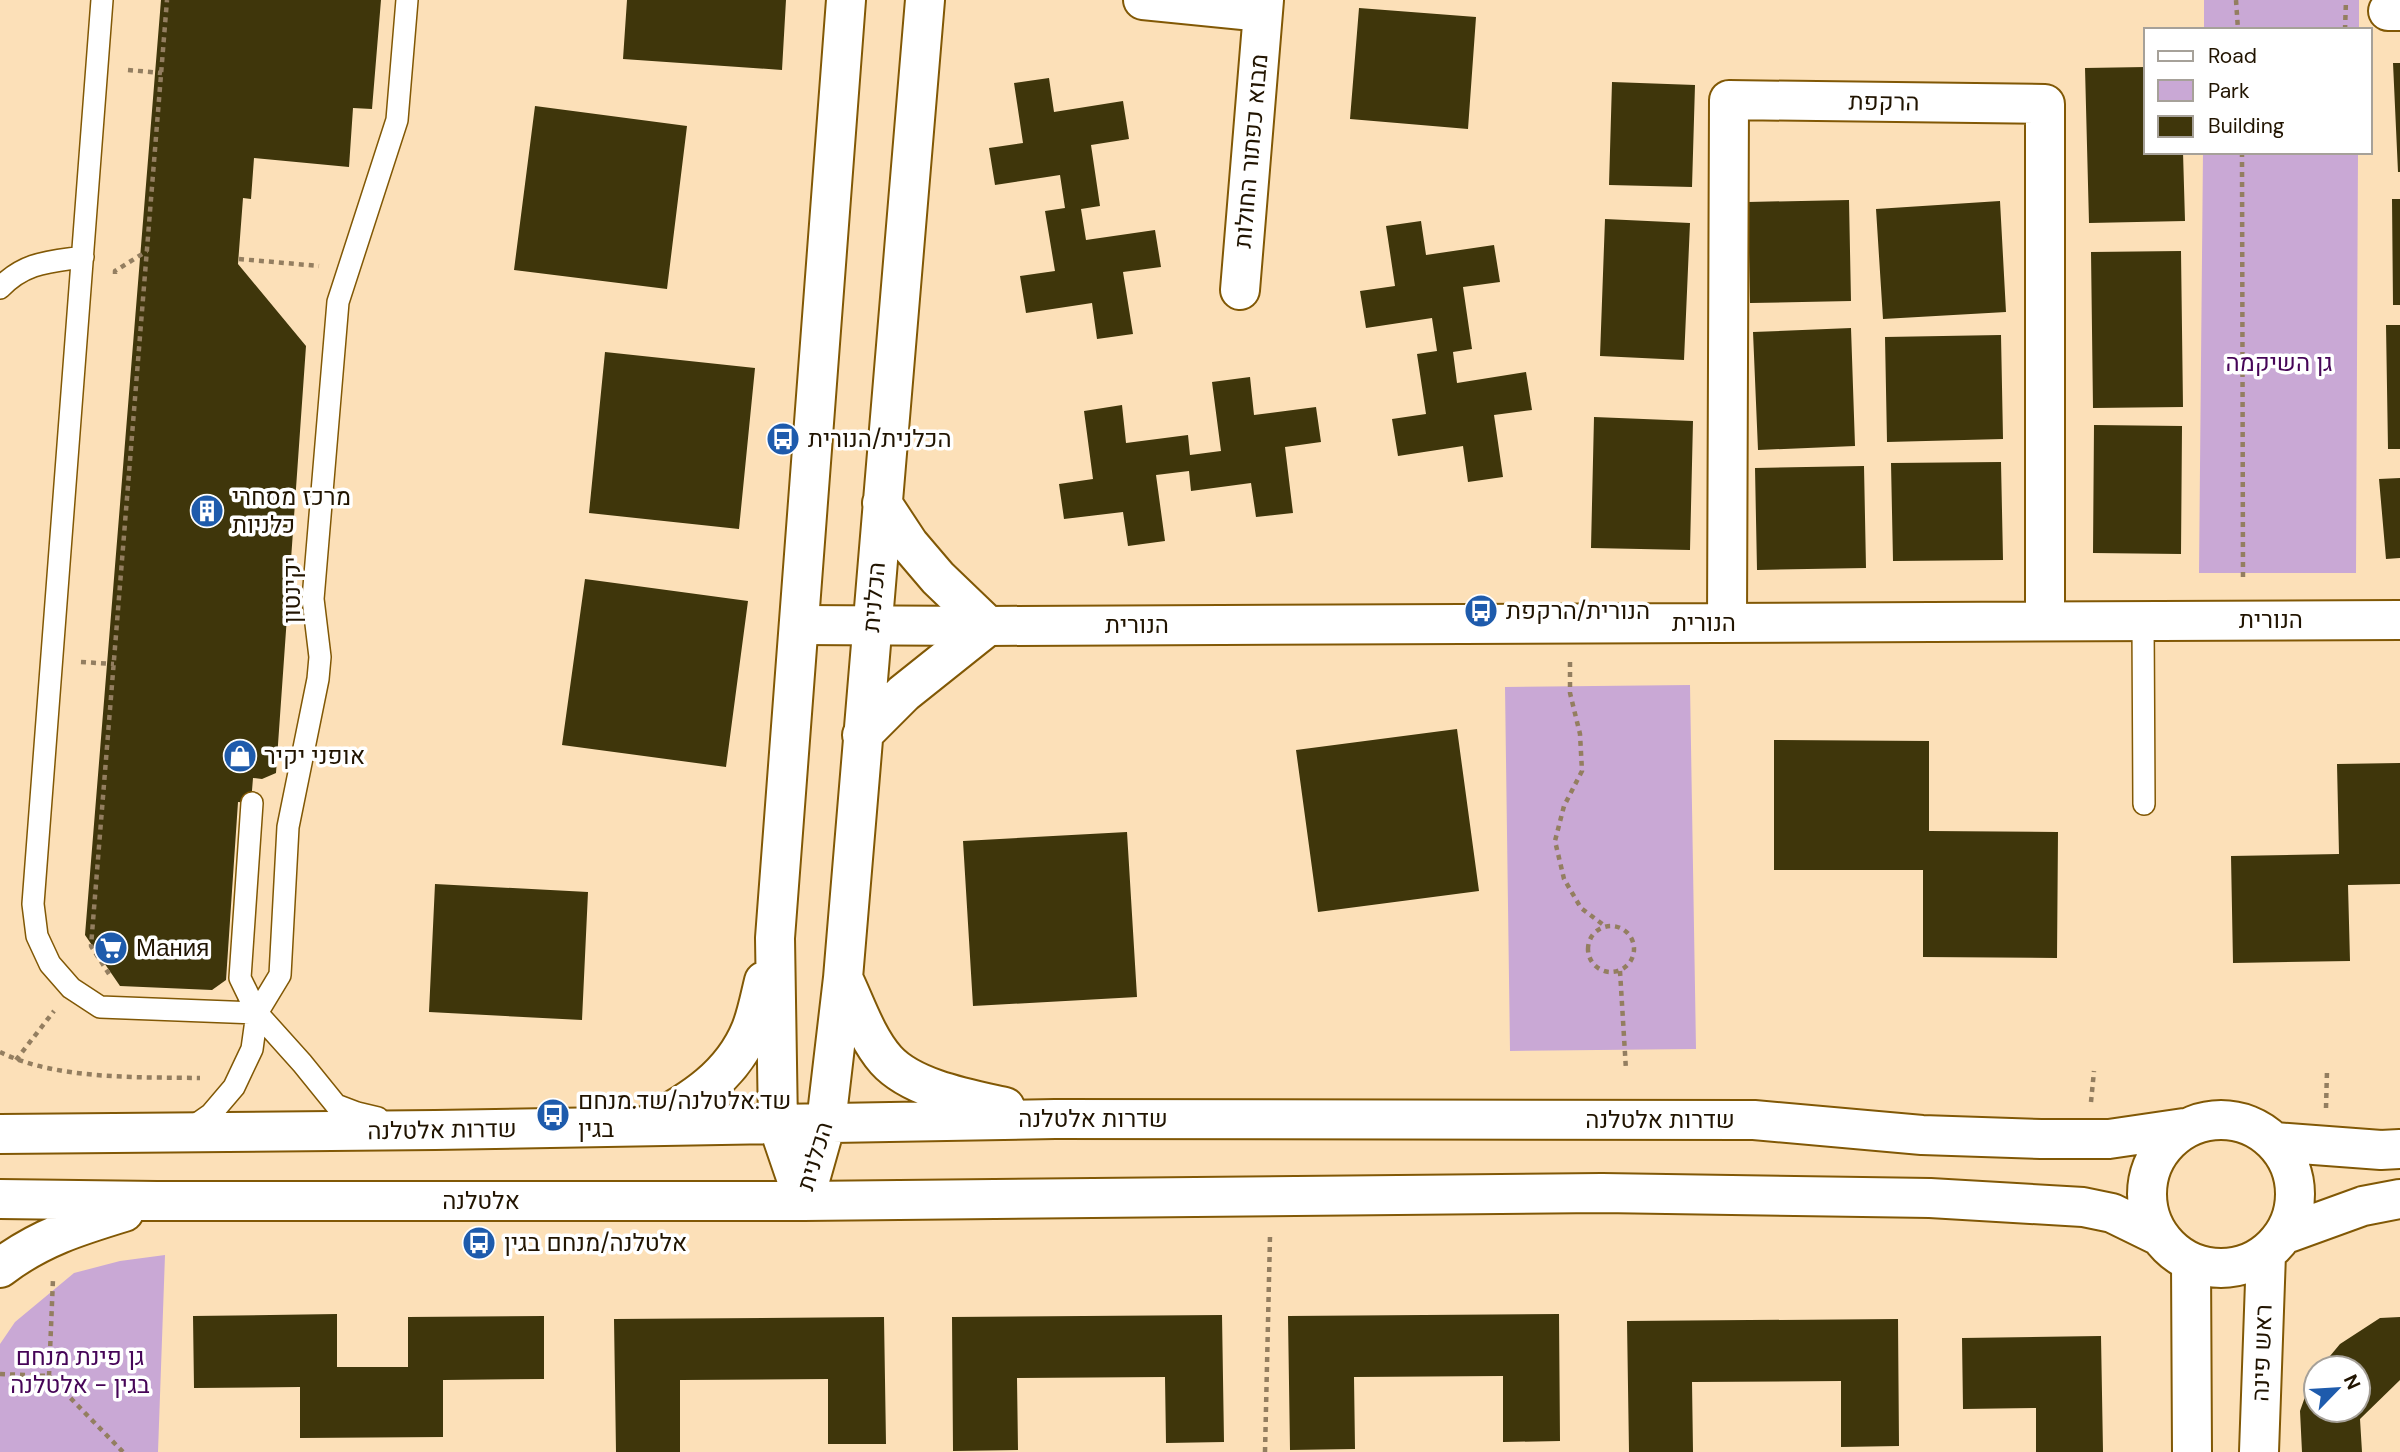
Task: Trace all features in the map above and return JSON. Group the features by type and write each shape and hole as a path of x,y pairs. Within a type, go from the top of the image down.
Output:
{"street":[{"name":"הכלנית","path":"804,1201 778,1125 775,938 846,0"},
{"name":"הכלנית","path":"804,1201 826,1123 843,978 925,0"},
{"name":"מבוא כפתור החולות","path":"1143,0 1263,6 1240,290"},
{"name":"הרקפת","path":"1727,623 1729,100 2045,104 2045,621"},
{"path":"862,736 904,693 988,626 938,578 909,544 882,503"},
{"name":"הנורית","path":"799,625 2400,620"},
{"path":"643,1127 688,1104 727,1069 751,1029 775,938"},
{"path":"843,978 868,1032 886,1059 899,1071 925,1085 972,1100 1055,1119"},
{"name":"שדרות אלטלנה","path":"0,1134 435,1130 1055,1119 1754,1120 1922,1135 2041,1139 2109,1139 2184,1128"},
{"path":"2274,1244 2292,1217 2295,1197 2294,1177 2287,1158 2275,1142 2255,1127 2232,1120 2207,1120 2184,1128 2165,1144 2152,1165 2146,1189 2148,1213 2159,1236 2173,1251 2191,1262 2212,1268 2230,1268 2249,1263 2274,1244 2352,1210 2400,1199"},
{"path":"2275,1142 2400,1149"},
{"path":"804,1201 1602,1194 1930,1198 2083,1207 2112,1213 2159,1236"},
{"path":"0,1199 157,1201"},
{"path":"0,1268 20,1253 62,1231 157,1201"},
{"name":"אלטלנה","path":"157,1201 804,1201"},
{"name":"ראש פינה","path":"2259,1452 2274,1244"},
{"path":"2191,1262 2192,1452"}],"lane":[{"path":"102,0 33,904 37,936 50,964 71,988 100,1007 257,1013"},
{"name":"יקינטון","path":"257,1013 280,975 288,827 318,679 320,657 313,599 338,302 397,120 407,0"},
{"path":"0,288 29,265 83,257"},
{"path":"2143,621 2144,804"},
{"path":"252,803 240,978 257,1013 302,1062 336,1105 357,1113 435,1130"},
{"path":"183,1133 211,1114 234,1087 252,1049 257,1013"}],"path":[{"path":"91,946 167,0"},
{"path":"2236,0 2238,28"},
{"path":"2345,28 2346,0"},
{"path":"155,73 162,73"},
{"path":"2242,154 2243,620"},
{"path":"239,259 348,268"},
{"path":"1569,623 1570,693 1580,734 1582,771 1563,806 1555,841 1564,879 1581,908 1605,926 1621,928 1632,939 1634,955 1620,971 1605,972 1598,969 1589,957 1589,942 1598,930 1605,926"},
{"path":"1620,971 1626,1070"},
{"path":"16,1060 71,988"},
{"path":"0,1052 16,1060 89,1075 215,1079 234,1087"},
{"path":"2091,1107 2094,1071"},
{"path":"2326,1111 2327,1071"},
{"path":"1265,1452 1270,1197"},
{"path":"49,1376 54,1270"},
{"path":"0,1374 49,1376 123,1452"}],"green space":[{"path":"2204,0 2359,0 2359,28 2204,28"},
{"name":"גן השיקמה","path":"2203,154 2358,154 2356,573 2199,573"},
{"path":"1690,685 1696,1049 1510,1051 1505,687"},
{"name":"גן פינת מנחם בגין - אלטלנה","path":"165,1255 158,1452 0,1452 0,1344 15,1322 74,1273 120,1261"}],"building":[{"name":"מרכז מסחרי כלניות","path":"161,0 381,0 372,109 353,108 349,167 254,158 251,199 243,198 238,264 306,346 276,773 262,779 253,778 251,803 238,802 226,980 212,990 120,986 85,935"},
{"path":"627,0 786,0 782,70 623,59"},
{"path":"1359,8 1476,17 1468,129 1350,119"},
{"path":"2393,63 2400,63 2400,172 2398,172"},
{"path":"2144,67 2144,154 2183,154 2185,221 2089,223 2085,68"},
{"path":"1049,78 1054,112 1123,101 1129,139 1091,145 1100,206 1081,209 1086,240 1155,230 1161,267 1123,272 1133,334 1097,339 1092,303 1026,313 1020,276 1055,271 1045,211 1065,208 1060,175 995,185 989,148 1023,143 1014,83"},
{"path":"1612,82 1695,85 1692,187 1609,185"},
{"path":"535,106 687,126 667,289 514,270"},
{"path":"2392,199 2400,199 2400,305 2393,305"},
{"path":"1849,200 1851,301 1750,303 1748,202"},
{"path":"2000,201 2006,312 1883,319 1876,209"},
{"path":"1605,219 1690,223 1684,360 1600,356"},
{"path":"1421,221 1426,255 1494,245 1500,282 1463,287 1472,349 1453,352 1457,383 1526,372 1532,410 1494,415 1503,477 1468,482 1463,446 1398,456 1392,419 1426,414 1417,354 1437,351 1432,318 1366,328 1360,291 1395,286 1386,226"},
{"path":"2181,251 2183,407 2093,408 2091,252"},
{"path":"2386,325 2400,325 2400,449 2388,449"},
{"path":"1851,328 1855,446 1758,450 1753,332"},
{"path":"2001,335 2003,439 1887,442 1885,337"},
{"path":"605,352 755,368 739,529 589,513"},
{"path":"1250,377 1254,415 1316,407 1321,442 1285,447 1293,513 1256,517 1251,483 1191,491 1189,471 1156,475 1165,541 1128,546 1123,512 1064,519 1059,484 1093,479 1084,411 1122,405 1126,443 1188,435 1190,455 1221,451 1212,382"},
{"path":"1594,417 1693,421 1690,550 1591,548"},
{"path":"2094,425 2182,426 2181,554 2093,553"},
{"path":"2001,462 2003,560 1893,561 1891,463"},
{"path":"1864,466 1866,568 1757,570 1755,468"},
{"path":"2400,478 2400,558 2386,559 2379,479"},
{"path":"585,579 748,601 726,767 562,745"},
{"path":"1457,729 1479,891 1318,912 1296,750"},
{"path":"1774,740 1929,741 1929,831 2058,832 2057,958 1923,957 1923,870 1774,870"},
{"path":"2400,763 2400,884 2348,885 2350,961 2233,963 2231,856 2339,854 2337,764"},
{"path":"1127,832 1137,997 973,1006 963,841"},
{"path":"435,884 588,892 582,1020 429,1012"},
{"path":"337,1314 337,1367 408,1367 408,1317 544,1316 544,1379 443,1380 443,1437 300,1438 300,1387 194,1388 193,1316"},
{"path":"1559,1314 1560,1441 1503,1442 1503,1376 1354,1377 1355,1449 1290,1450 1288,1316"},
{"path":"1222,1315 1224,1442 1166,1443 1165,1377 1017,1378 1018,1450 953,1451 952,1317"},
{"path":"884,1317 886,1444 828,1444 828,1379 680,1380 680,1452 616,1452 614,1319"},
{"path":"2400,1317 2400,1380 2372,1407 2372,1354 2332,1354 2340,1344 2380,1318"},
{"path":"1898,1319 1899,1446 1841,1447 1841,1381 1692,1382 1693,1452 1629,1452 1627,1321"},
{"path":"2101,1336 2103,1452 2036,1452 2036,1408 1963,1409 1962,1338"},
{"path":"2302,1405 2302,1424 2360,1424 2362,1452 2302,1452 2300,1411"}],"place":[{"name":"הכלנית/הנורית","path":"783,439"},
{"name":"מרכז מסחרי כלניות","path":"207,511"},
{"name":"הנורית/הרקפת","path":"1481,611"},
{"name":"אופני יקיר","path":"240,756"},
{"name":"Мания","path":"111,948"},
{"name":"שד.אלטלנה/שד.מנחם בגין","path":"553,1115"},
{"name":"אלטלנה/מנחם בגין","path":"479,1243"}]}
